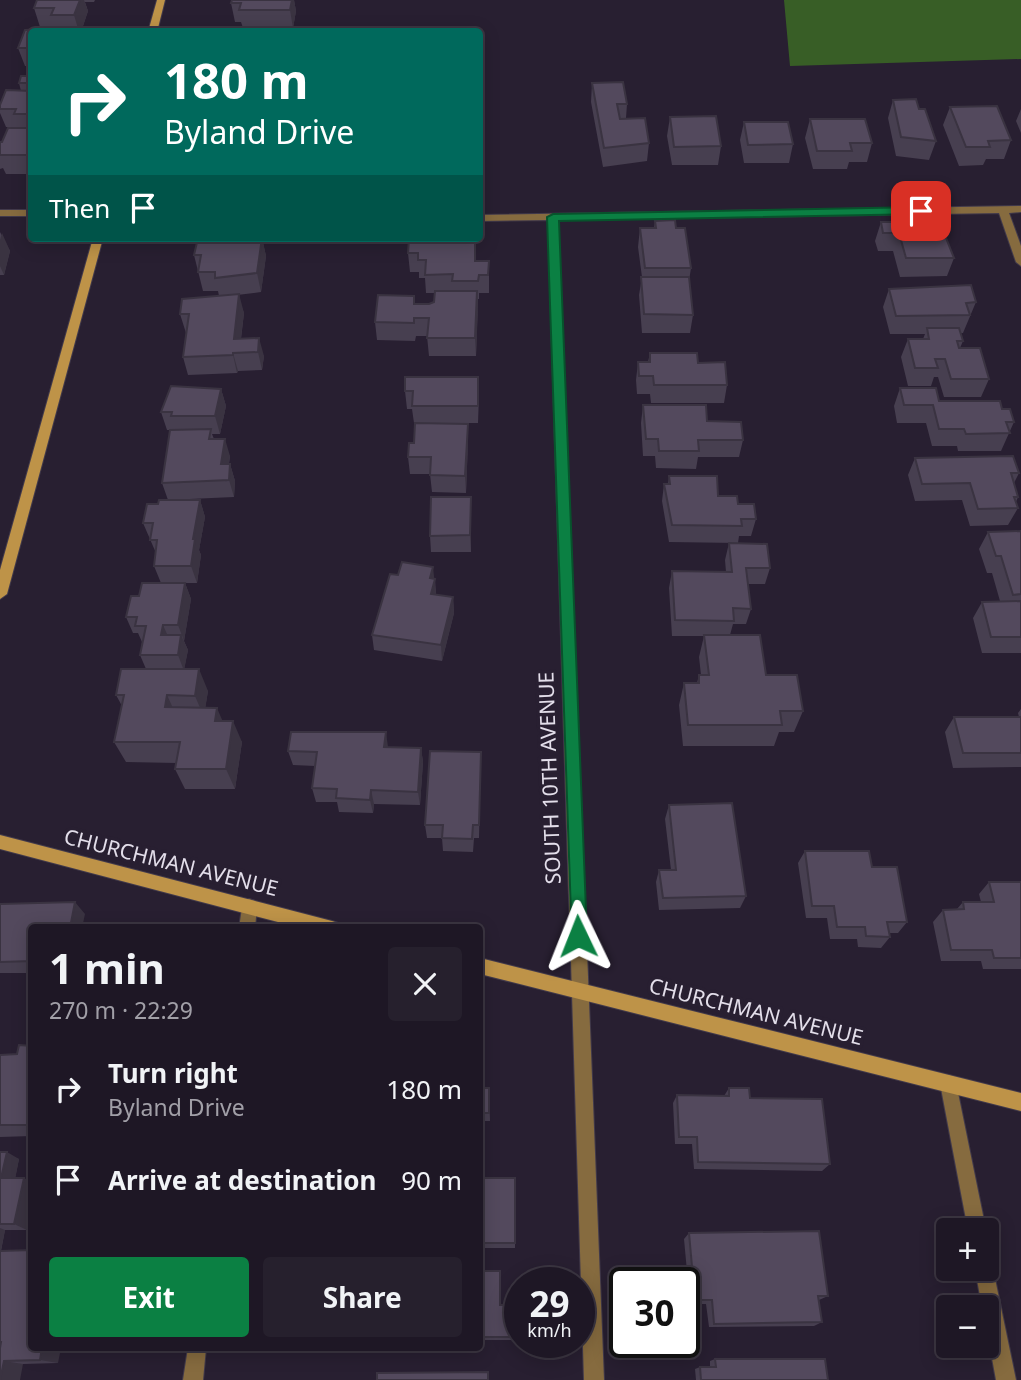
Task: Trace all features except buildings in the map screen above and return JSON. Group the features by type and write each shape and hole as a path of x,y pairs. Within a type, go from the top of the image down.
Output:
{"street":[{"path":"153,28 161,0"},
{"path":"1003,209 1021,262"},
{"path":"483,218 1021,209"},
{"path":"0,213 28,213"},
{"name":"SOUTH 10TH AVENUE","path":"553,217 594,1380"},
{"path":"0,594 97,242"},
{"name":"CHURCHMAN AVENUE","path":"0,842 317,924"},
{"path":"248,924 250,906"},
{"name":"CHURCHMAN AVENUE","path":"483,967 1021,1102"},
{"path":"948,1083 975,1218"},
{"path":"986,1281 1006,1380"},
{"path":"193,1380 197,1351"}],"green space":[{"path":"784,0 1021,0 1021,59 790,66"}],"route":[{"path":"578,936 553,217 921,211"}]}
